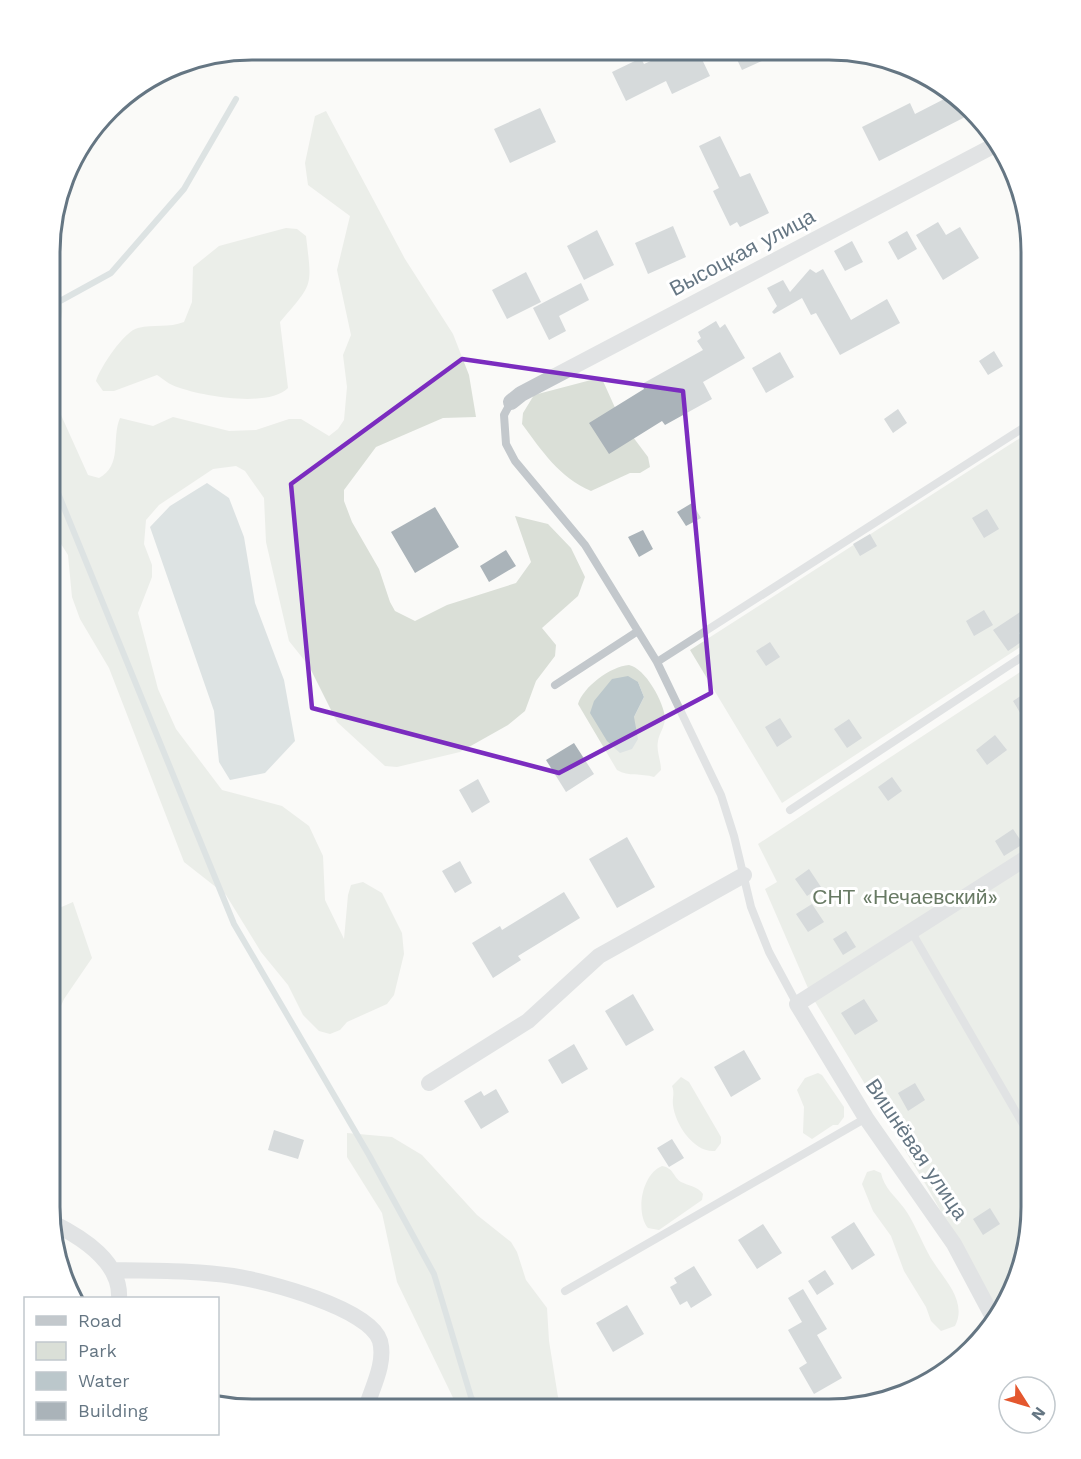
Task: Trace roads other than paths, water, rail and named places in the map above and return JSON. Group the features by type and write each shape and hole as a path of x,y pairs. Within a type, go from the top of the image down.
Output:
{"street":[{"name":"Высоцкая улица","path":"512,402 521,394 990,147"},
{"path":"797,1004 1021,861"},
{"path":"429,1083 528,1021 599,956 744,875"},
{"name":"Вишнёвая улица","path":"797,1004 866,1118 954,1244 990,1312"},
{"path":"61,1227 91,1246 113,1270 118,1280 119,1297"},
{"path":"113,1270 234,1276 327,1302 356,1315 375,1331 381,1350 368,1399"}],"lane":[{"path":"512,402 504,416 503,429 506,444 515,461 585,545 657,662 721,795 751,907 769,952 797,1004"},
{"path":"657,662 1021,429"},
{"path":"555,685 639,631"},
{"path":"790,810 1021,658"},
{"path":"910,930 1021,1121"},
{"path":"566,1291 866,1118"}],"water":[{"path":"207,483 229,498 244,537 255,603 284,680 295,741 265,773 230,780 219,762 214,711 150,527 170,506"},
{"path":"628,676 638,682 644,697 634,717 638,739 632,749 620,753 607,741 590,713 594,701 612,679"}],"waterway":[{"path":"60,301 111,273 184,189 236,99"},
{"path":"60,498 234,924 369,1155 434,1274 472,1399"}],"park label":[{"name":"СНТ «Нечаевский»","path":"905,896"}]}
